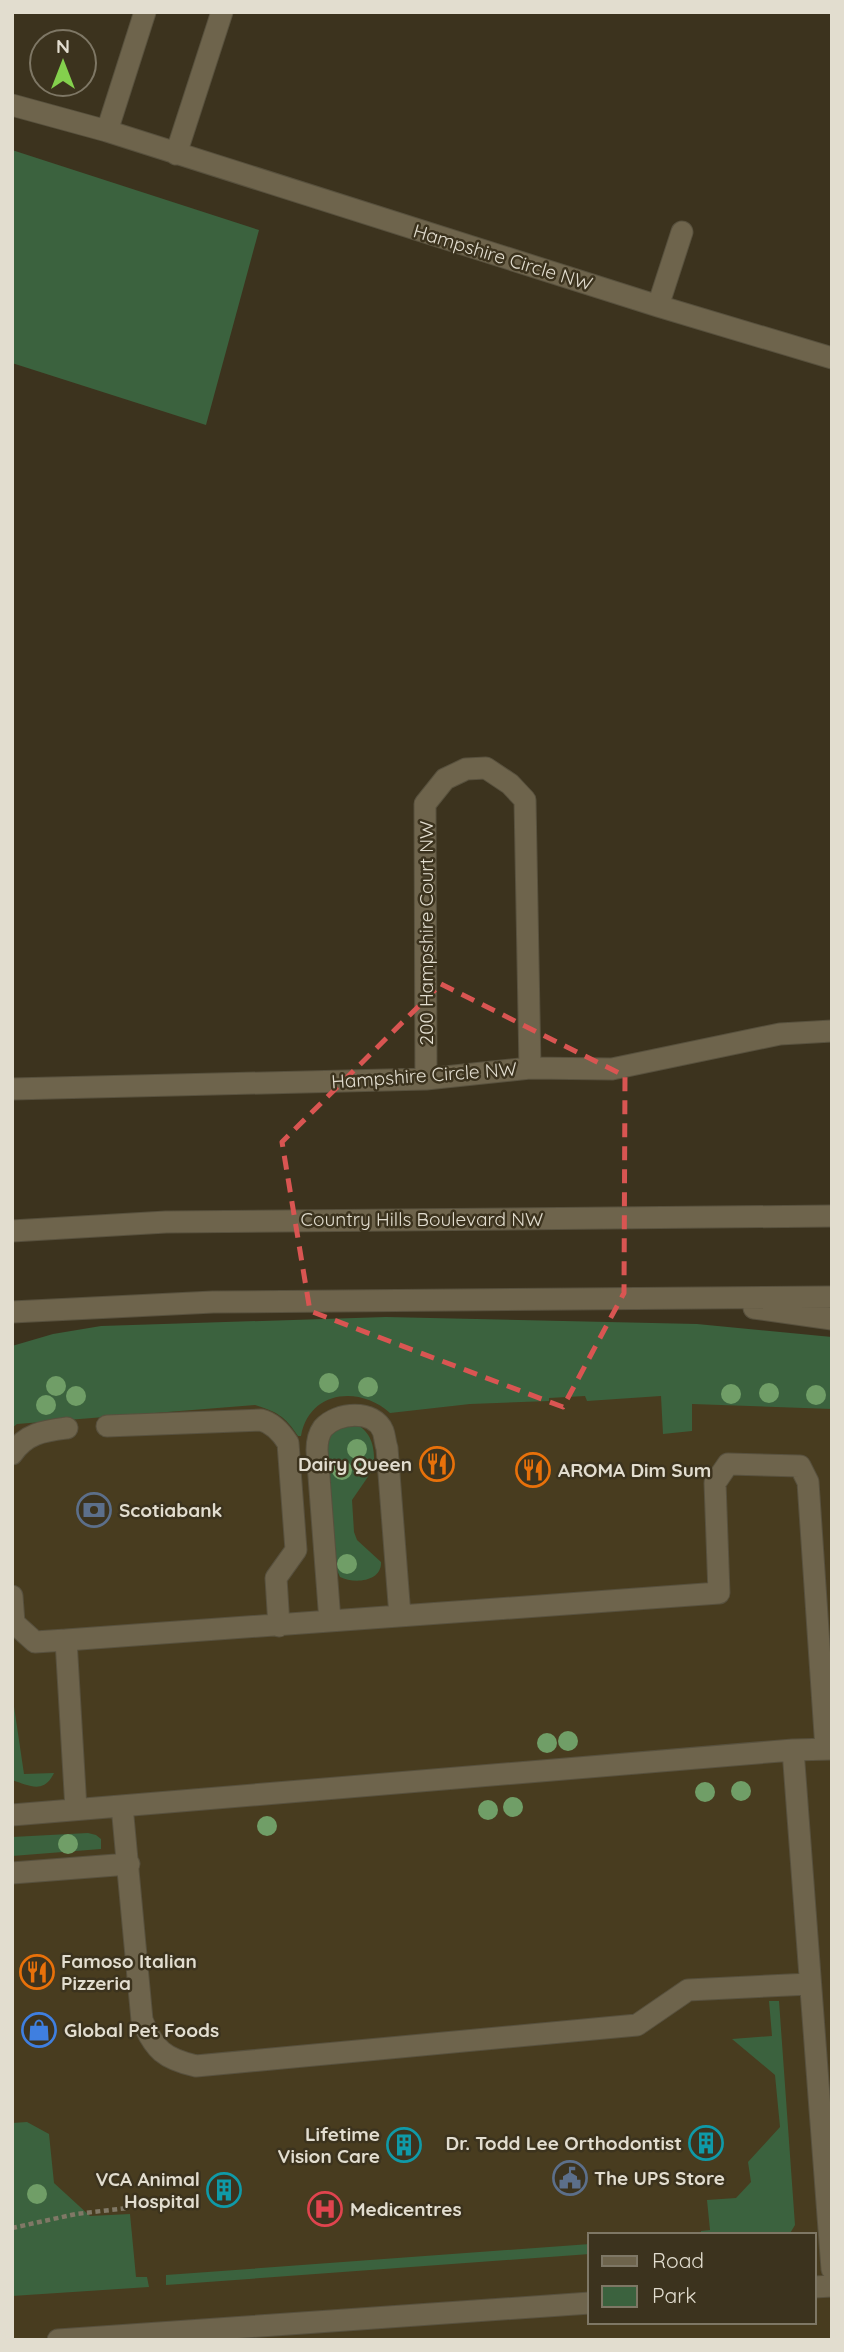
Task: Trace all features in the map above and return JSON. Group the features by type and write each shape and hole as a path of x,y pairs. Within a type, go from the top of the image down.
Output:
{"street":[{"path":"107,131 145,12"},
{"path":"176,154 222,12"},
{"name":"Hampshire Circle NW","path":"12,105 107,131 657,306 832,358"},
{"path":"657,306 682,232"},
{"name":"200 Hampshire Court NW","path":"426,1079 425,804 444,779 466,769 486,768 510,784 524,800 530,1068"},
{"name":"Hampshire Circle NW","path":"12,1089 426,1079 530,1068 612,1069 780,1034 832,1031"},
{"name":"Country Hills Boulevard NW","path":"12,1231 166,1222 832,1216"},
{"path":"15,1313 213,1302 832,1297"},
{"path":"686,1298 832,1320"},
{"path":"330,1621 318,1439 323,1428 332,1421 355,1415 377,1422 383,1430 387,1448 400,1616"},
{"path":"107,1426 261,1420 269,1422 283,1435 288,1443 296,1550 276,1577 279,1626"},
{"path":"12,1454 20,1442 41,1431 67,1428"},
{"path":"12,1596 14,1623 35,1642 719,1593 715,1483 721,1471 728,1464 800,1466 808,1482 829,1749 12,1815"},
{"path":"66,1640 76,1810"},
{"path":"793,1750 832,2269"},
{"path":"122,1806 142,2020 149,2037 159,2050 176,2061 196,2066 637,2025 688,1990 810,1984"},
{"path":"12,1873 128,1864"},
{"path":"58,2340 588,2303"}],"path":[{"path":"12,2228 76,2214 127,2208"}],"highlighted area":[{"path":"441,984 625,1076 624,1293 563,1407 310,1311 282,1142"}],"shaded area":[{"path":"832,1378 832,2340 12,2340 12,1383"}],"green space":[{"path":"12,150 259,230 206,425 12,363"},
{"path":"386,1317 697,1324 832,1337 832,1409 692,1404 692,1431 663,1434 661,1396 587,1401 585,1396 549,1398 549,1401 470,1404 390,1413 364,1398 350,1396 337,1397 314,1409 301,1436 280,1416 255,1405 17,1424 12,1428 12,1346 53,1334 101,1326"},
{"path":"356,1424 369,1437 374,1468 352,1500 354,1532 357,1540 381,1562 377,1574 359,1581 340,1577 336,1568 326,1440 335,1426"},
{"path":"12,1693 24,1774 54,1773 46,1784 41,1786 12,1780"},
{"path":"88,1833 101,1839 101,1849 12,1856 12,1837"},
{"path":"769,2001 779,2001 795,2225 790,2233 701,2233 710,2230 707,2200 736,2198 751,2182 748,2162 780,2127 775,2075 732,2039 772,2036"},
{"path":"27,2122 49,2134 54,2183 90,2216 130,2214 136,2277 147,2277 149,2287 12,2296 12,2123"},
{"path":"588,2244 588,2254 166,2285 166,2275"}],"place":[{"name":"Dairy Queen","path":"437,1464"},
{"name":"AROMA Dim Sum","path":"533,1470"},
{"name":"Scotiabank","path":"94,1510"},
{"name":"Famoso Italian Pizzeria","path":"37,1972"},
{"name":"Global Pet Foods","path":"39,2030"},
{"name":"Dr. Todd Lee Orthodontist","path":"706,2143"},
{"name":"Lifetime Vision Care","path":"404,2145"},
{"name":"The UPS Store","path":"570,2178"},
{"name":"VCA Animal Hospital","path":"224,2190"},
{"name":"Medicentres","path":"325,2209"}]}
